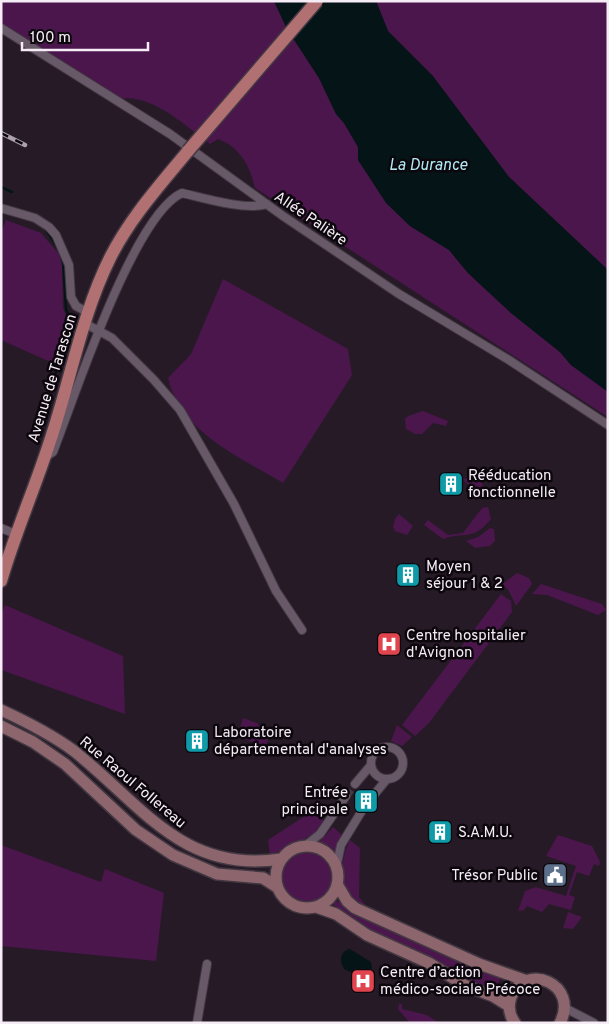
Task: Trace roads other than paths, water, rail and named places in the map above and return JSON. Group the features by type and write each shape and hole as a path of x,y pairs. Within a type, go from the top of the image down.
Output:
{"main road":[{"name":"Avenue de Tarascon","path":"2,578 45,457 87,318 110,258 148,199 316,1"}],"street":[{"name":"Allée Palière","path":"1,28 170,134 267,204 399,294 509,360 608,425"},
{"path":"45,457 53,452 100,330 134,253 167,203 182,193 260,206 267,204"},
{"path":"1,208 35,218 50,228 56,235 69,265 71,297 76,306 100,330 112,338 154,380 180,410 234,504 276,591 302,630"},
{"path":"1,528 18,535"},
{"name":"Rue Raoul Follereau","path":"1,710 30,723 61,742 161,828 190,846 223,859 253,862 281,859"},
{"name":"Rue Raoul Follereau","path":"1,726 33,742 65,764 136,830 173,854 217,874 263,878 277,887"},
{"path":"356,784 371,765 372,756 380,748 386,747 396,750 403,759 403,766 397,776 387,779 372,796"},
{"path":"371,765 376,775 387,779"},
{"path":"346,796 320,834 305,846 292,850 281,859 276,871 277,887 283,897 295,906 316,907 336,914 367,935 428,963 466,986 493,996 509,1006"},
{"path":"363,809 341,845 336,868 337,884 347,901 355,908 478,964 527,981"},
{"path":"305,846 321,849 333,860 336,868"},
{"path":"316,907 330,898 337,884"},
{"path":"197,1023 207,964"},
{"path":"514,1022 509,1006 516,988 527,981 540,979 553,984 562,994 565,1008 560,1023"},
{"path":"565,1008 594,1023"}],"water":[{"name":"La Durance","path":"274,1 376,1 388,31 432,75 509,177 608,270 608,392 571,365 560,352 511,313 468,273 449,250 410,226 386,203 358,160 358,147 344,123 336,114 319,78 287,29"},
{"path":"350,949 371,962 372,968 366,974 359,974 344,969 341,957 344,952"}],"waterway":[{"path":"1,187 12,192"},
{"path":"45,228 59,250"},
{"path":"55,375 71,323 66,309 63,260"},
{"path":"38,431 48,400"}],"tunnel":[{"path":"346,796 355,784"},
{"path":"363,809 373,796"}],"railway":[{"path":"1,133 25,145"}],"place":[{"name":"Rééducation fonctionnelle","path":"451,484"},
{"name":"Moyen séjour 1 & 2","path":"408,575"},
{"name":"Centre hospitalier d'Avignon","path":"389,644"},
{"name":"Laboratoire départemental d'analyses","path":"197,741"},
{"name":"Entrée principale","path":"366,801"},
{"name":"S.A.M.U.","path":"440,832"},
{"name":"Trésor Public","path":"555,875"},
{"name":"Centre d’action médico-sociale Précoce","path":"363,981"}]}
